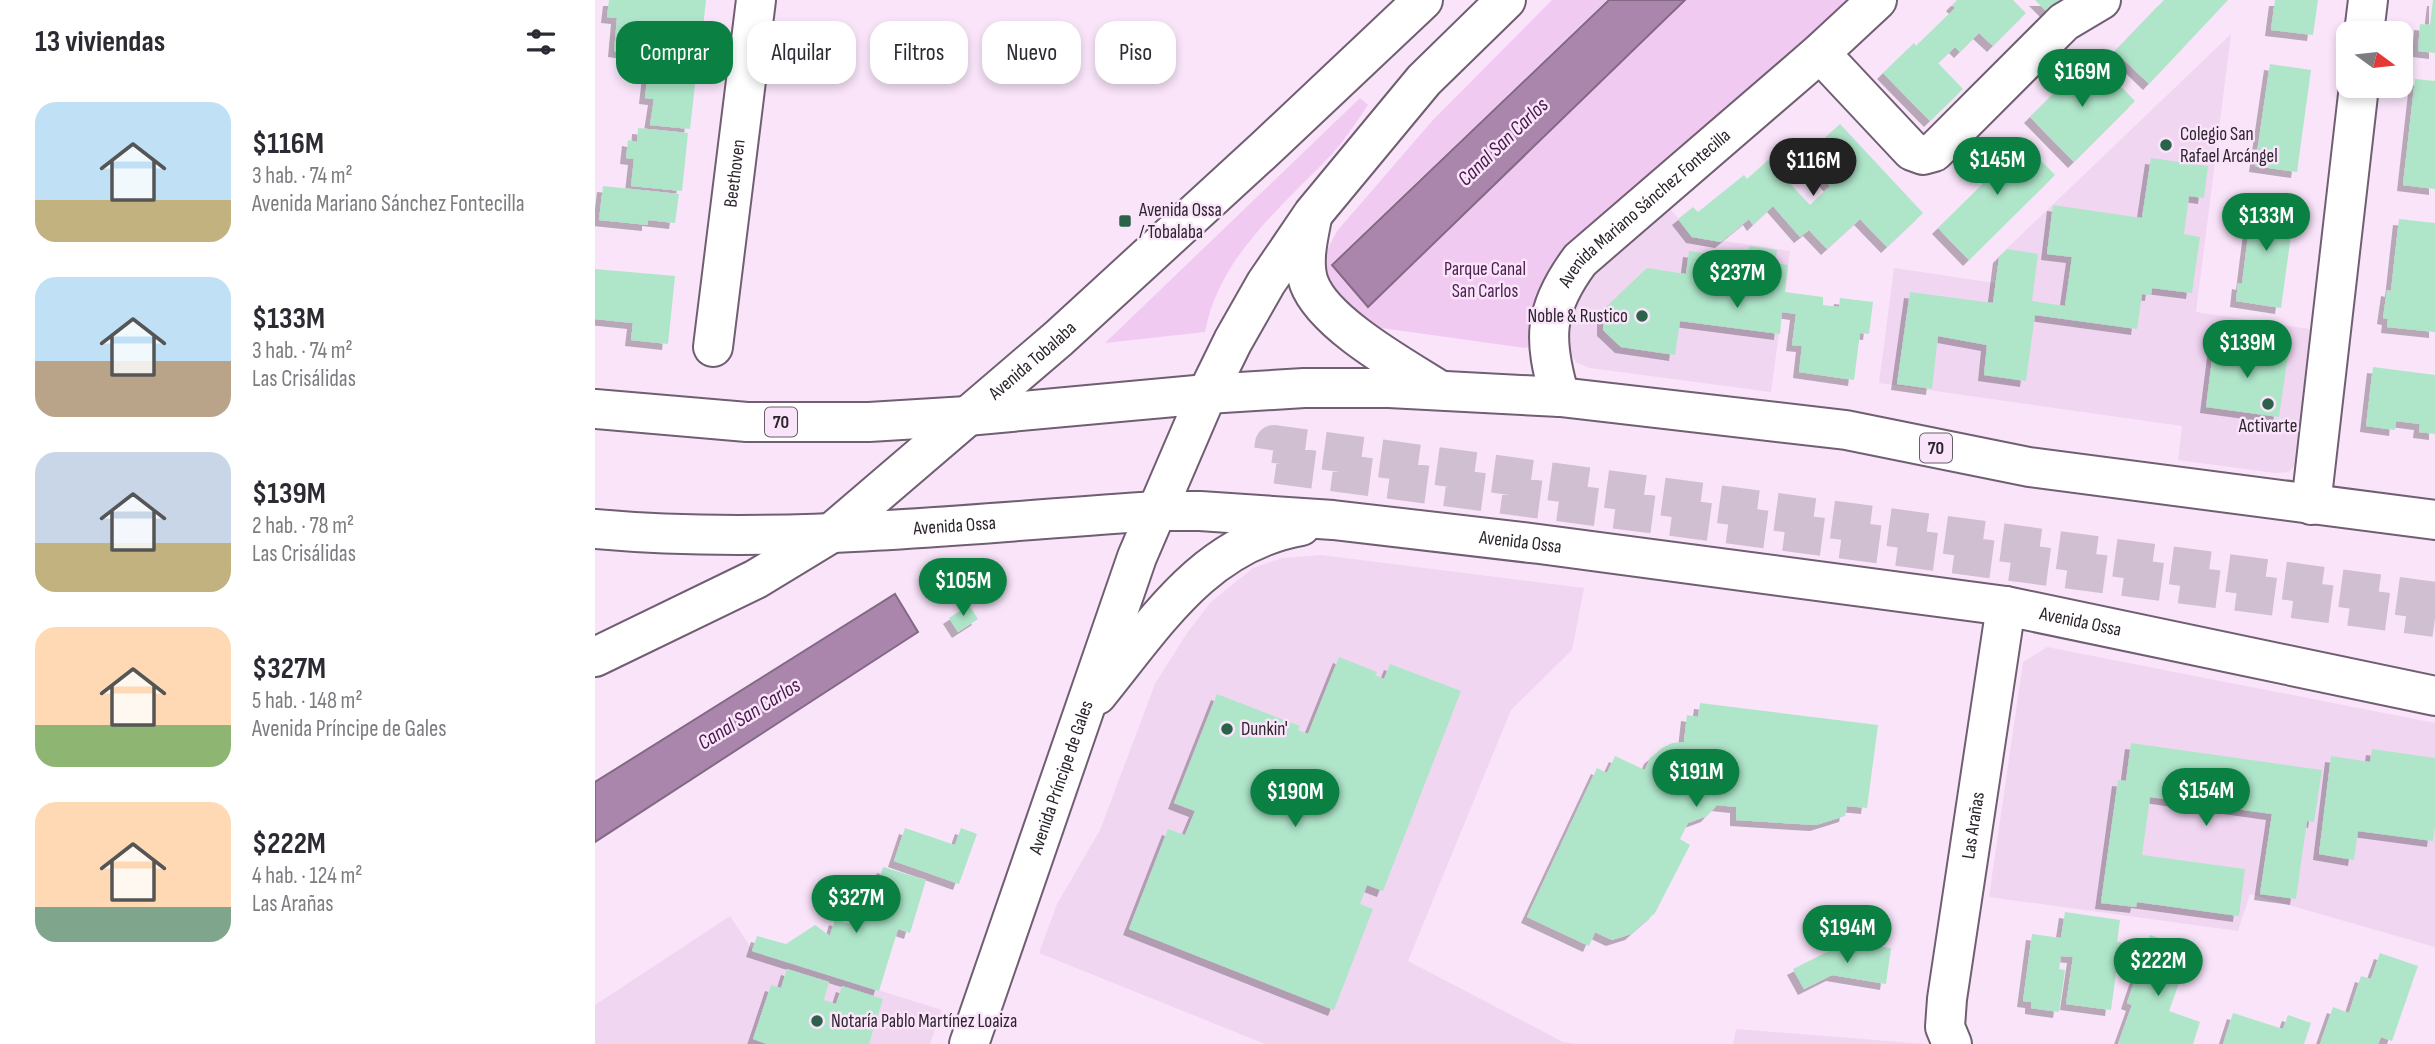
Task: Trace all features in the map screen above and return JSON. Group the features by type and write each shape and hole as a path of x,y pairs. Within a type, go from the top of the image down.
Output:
{"main road":[{"name":"Beethoven","path":"713,347 756,0"},
{"name":"Avenida Tobalaba","path":"595,657 756,579 830,534 1059,338 1423,0"},
{"path":"1156,511 1233,341 1266,283 1313,214 1424,80 1506,0"},
{"name":"Avenida Mariano Sánchez Fontecilla","path":"1560,397 1552,370 1548,340 1553,303 1580,260 1820,53 1877,0"},
{"path":"1820,53 1912,151 1923,155 1934,152 2064,22 2101,0"},
{"path":"2365,21 2368,0"},
{"path":"2311,505 2358,98"},
{"path":"1313,214 1306,265 1309,284 1320,300 1343,326 1361,340 1439,390"},
{"name":"70","path":"595,409 747,422 869,422 1304,388 1439,390 1560,397 1846,430 2029,467 2435,520"},
{"name":"Avenida Ossa","path":"595,529 707,535 830,534 1156,511 1201,511 1333,520 1539,544 2006,606 2435,696"},
{"name":"Avenida Príncipe de Gales","path":"969,1044 1125,588 1156,511"},
{"path":"1081,716 1196,577 1233,549 1283,529 1333,520"},
{"name":"Las Arañas","path":"1952,1044 1945,1027 1947,999 2006,606"}],"shaded area":[{"name":"Colegio San Rafael Arcángel","path":"2231,34 2196,312 2317,330 2301,461 2288,472 2275,473 2178,460 2182,426 1879,383 1894,268 1995,283 1998,257"},
{"path":"1665,202 1692,236 1790,251 1771,392 1590,368 1577,363 1567,350 1570,296"},
{"path":"1321,555 1584,588 1572,650 1511,710 1408,961 1563,1042 1577,1044 1265,1044 1039,953 1057,904 1100,830 1155,684 1187,633 1211,602 1253,568 1282,558"},
{"path":"2047,647 2435,723 2435,947 2250,894 2238,931 1989,897 2023,662"},
{"path":"730,916 753,951 942,1010 930,1044 595,1044 595,1005"},
{"path":"1736,1029 1926,1044 1733,1044"}],"green space":[{"name":"Parque Canal San Carlos","path":"1552,0 1607,0 1331,264 1367,307 1686,0 1854,0 1618,216 1530,346 1525,348 1374,327 1332,295 1321,262 1337,231 1433,120"},
{"path":"1360,98 1368,105 1333,153 1274,213 1238,256 1212,305 1205,332 1105,343"}],"water":[{"name":"Canal San Carlos","path":"1609,0 1685,0 1368,307 1332,265"},
{"name":"Canal San Carlos","path":"895,594 918,632 595,842 595,782"}],"building":[{"path":"609,0 706,0 704,21 617,21 617,18 607,17"},
{"path":"1957,0 2013,0 2026,13 1993,46 1979,33 1960,52 1955,47 1938,63 1963,89 1930,121 1883,73 1955,8 1952,5"},
{"path":"2035,0 2059,0 2047,12"},
{"path":"2164,0 2228,0 2149,84 2115,51"},
{"path":"2275,0 2318,0 2313,35 2271,30"},
{"path":"2433,0 2435,53 2418,51 2420,24 2430,25"},
{"path":"2091,56 2135,101 2074,162 2030,117"},
{"path":"2270,64 2311,70 2297,172 2255,166"},
{"path":"2415,79 2435,81 2435,189 2403,185"},
{"path":"647,84 695,84 690,129 650,125 654,99 645,98"},
{"path":"1840,124 1923,213 1887,247 1860,219 1827,249 1809,230 1800,237 1773,206 1753,225 1749,219 1721,242 1692,237 1678,219 1693,207 1698,212 1744,175 1747,179 1768,160 1810,205 1830,186 1804,157"},
{"path":"638,128 688,133 682,191 631,186 634,159 626,158 628,140 637,142"},
{"path":"2011,137 2020,146 2023,142 2055,175 1969,260 1938,228 1989,178 1979,168"},
{"path":"2151,158 2208,166 2204,198 2189,196 2184,234 2200,237 2192,293 2152,288 2151,295 2142,294 2137,329 2035,315 2026,381 1984,375 1987,345 1938,336 1932,389 1897,384 1910,292 1993,303 1999,257 2007,249 2038,254 2032,301 2065,306 2072,257 2047,254 2053,205 2142,218"},
{"path":"603,186 679,194 675,223 648,220 648,225 599,220"},
{"path":"2248,199 2295,206 2281,308 2236,301 2238,283 2242,284 2250,220 2245,219"},
{"path":"2399,219 2435,223 2435,332 2387,327 2388,319 2383,318 2387,290 2391,291"},
{"path":"1749,246 1777,250 1775,263 1788,265 1785,292 1823,297 1823,305 1839,307 1840,298 1873,302 1869,334 1860,333 1854,380 1799,372 1802,346 1792,345 1796,314 1782,312 1780,334 1680,321 1675,355 1621,347 1603,330 1603,310 1647,268 1686,274 1689,251 1747,259"},
{"path":"595,269 675,276 668,344 631,340 633,323 595,319"},
{"path":"2215,336 2235,339 2232,352 2270,356 2271,346 2289,349 2279,417 2206,407"},
{"path":"2373,367 2435,375 2435,434 2419,432 2420,424 2396,421 2395,430 2366,426"},
{"path":"969,605 978,619 958,632 949,618"},
{"path":"1339,657 1377,672 1375,675 1384,679 1390,664 1461,691 1383,891 1367,885 1360,904 1373,909 1334,1010 1129,929 1168,829 1185,835 1195,811 1174,803 1217,694 1300,726 1298,730 1308,734"},
{"path":"1700,703 1878,725 1867,808 1847,806 1845,816 1816,825 1736,820 1736,807 1717,805 1707,816 1688,823 1680,839 1690,845 1655,913 1631,934 1612,940 1595,932 1589,946 1527,917 1597,768 1607,773 1615,756 1645,770 1650,758 1662,748 1672,743 1684,742 1687,715 1698,717"},
{"path":"2131,743 2322,770 2314,822 2307,821 2296,899 2260,894 2272,814 2150,797 2142,855 2245,869 2239,916 2137,902 2136,907 2101,903 2118,780 2126,781"},
{"path":"2372,749 2435,758 2433,841 2358,831 2354,860 2319,854 2331,756 2370,762"},
{"path":"905,828 955,845 961,828 977,834 959,884 894,861"},
{"path":"883,867 926,880 910,933 898,929 879,991 752,951 757,936 786,944 815,925 830,936 835,919 854,925 863,897 873,900"},
{"path":"2065,912 2120,920 2117,942 2133,944 2130,968 2117,966 2111,1010 2066,1004 2073,957 2061,956 2059,969 2065,970 2059,1012 2031,1008 2031,1002 2023,1001 2032,934 2061,938"},
{"path":"2150,935 2191,949 2169,1011 2200,1022 2193,1044 2118,1044 2132,1005 2127,1003"},
{"path":"1847,942 1891,948 1886,984 1832,975 1804,989 1793,969"},
{"path":"2380,953 2418,966 2392,1041 2381,1037 2378,1044 2320,1044 2333,1007 2349,1013 2361,976 2371,979"},
{"name":"Notaría Pablo Martínez Loaiza","path":"787,969 829,982 824,1000 836,1004 842,986 883,999 869,1044 767,1044 753,1039 771,985 781,988"},
{"path":"2233,1013 2283,1029 2288,1015 2311,1023 2304,1044 2223,1044"}],"tunnel":[{"path":"2435,601 1274,444 1271,464 2435,618"}],"place":[{"name":"Colegio San Rafael Arcángel","path":"2166,145"},
{"name":"Avenida Ossa / Tobalaba","path":"1125,221"},
{"name":"Noble & Rustico","path":"1642,316"},
{"name":"Activarte","path":"2268,404"},
{"name":"Dunkin'","path":"1227,729"},
{"name":"Notaría Pablo Martínez Loaiza","path":"817,1021"}]}
